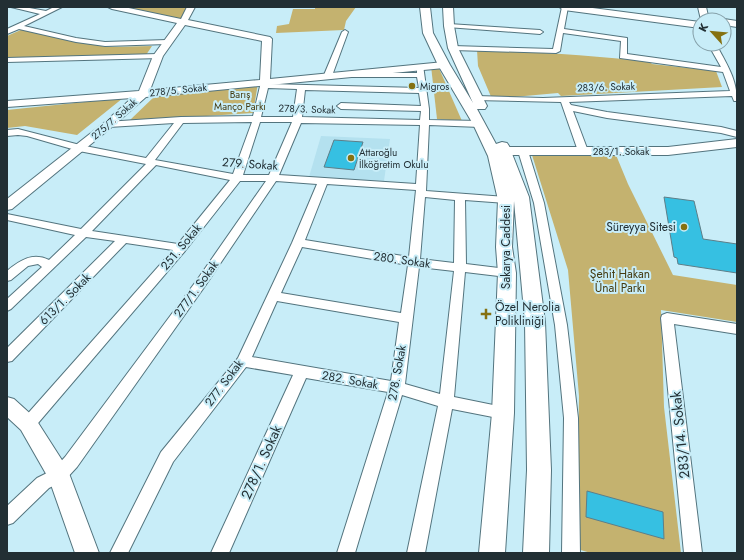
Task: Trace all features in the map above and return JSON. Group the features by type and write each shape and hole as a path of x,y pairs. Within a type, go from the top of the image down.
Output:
{"main road":[{"name":"Sakarya Caddesi","path":"425,7 428,33 444,65 480,124 495,156 506,200 504,247 507,273 503,413 492,553"},
{"name":"Sakarya Caddesi","path":"448,7 449,26 453,48 504,151 521,197 535,322 540,552"},
{"path":"565,7 692,25"},
{"path":"614,7 692,18"}],"street":[{"path":"14,7 47,13"},
{"path":"7,32 59,7"},
{"path":"112,7 184,22"},
{"name":"275/7. Sokak","path":"7,206 109,124 143,94 158,56 167,42 184,22 191,7"},
{"path":"453,48 556,51 562,31 565,7"},
{"name":"251. Sokak","path":"28,424 181,248 237,178 256,126 256,119 265,84 267,39 184,22"},
{"path":"449,26 540,32"},
{"path":"19,27 76,40 105,44 167,42"},
{"path":"562,31 625,39 623,56 726,70"},
{"path":"328,76 345,32"},
{"path":"716,52 726,70 736,95"},
{"path":"7,60 158,56"},
{"name":"278/5. Sokak","path":"7,104 265,84 328,76 420,71 444,65"},
{"name":"278. Sokak","path":"346,553 397,388 405,318 414,262 425,123 425,109 420,71"},
{"name":"278/5. Sokak","path":"265,84 301,88 423,91"},
{"name":"277/1. Sokak","path":"59,475 71,462 196,289 273,178 297,120 301,88"},
{"path":"339,121 343,89"},
{"name":"283/6. Sokak","path":"477,98 543,100 566,103 736,95"},
{"path":"566,103 607,115 721,130 737,134"},
{"path":"566,103 583,151"},
{"path":"341,106 425,109"},
{"name":"278/3. Sokak","path":"109,124 181,120 256,119 480,124"},
{"path":"7,306 83,233 150,162 181,120"},
{"name":"279. Sokak","path":"7,133 18,132 79,148 237,178 273,178 324,182 420,190 460,197 506,200"},
{"name":"283/1. Sokak","path":"504,151 668,151 737,144"},
{"path":"523,151 540,203 561,325 571,418 571,553"},
{"name":"277. Sokak","path":"119,553 167,457 243,361 298,243 324,182"},
{"path":"416,553 446,402 460,267 460,197"},
{"path":"7,217 83,233 181,248"},
{"name":"613/1. Sokak","path":"7,357 123,240"},
{"name":"280. Sokak","path":"298,243 414,262 507,273"},
{"path":"7,277 24,263 39,260 50,266"},
{"path":"273,296 405,318"},
{"name":"283/14. Sokak","path":"693,553 667,318 737,329"},
{"name":"282. Sokak","path":"243,361 397,388 446,402 503,413"},
{"name":"278/1. Sokak","path":"220,553 302,371"},
{"path":"7,405 28,424 59,475 74,523 87,553"},
{"path":"7,517 43,482 59,475"}],"shaded area":[{"name":"Attaroğlu İlköğretim Okulu","path":"321,136 390,139 384,181 309,177"}],"green space":[{"path":"125,7 188,7 182,20"},
{"path":"315,7 356,7 346,21 344,30 276,33 277,26 289,24 293,9 315,9"},
{"path":"23,29 106,47 152,46 146,55 7,61 7,36"},
{"path":"477,50 607,57 650,62 652,64 716,71 722,87 561,96 558,93 492,99 478,66"},
{"path":"431,66 438,66 462,121 437,119"},
{"name":"Barış Manço Parkı","path":"258,83 253,113 129,121 156,95"},
{"path":"123,98 77,135 25,126 7,128 7,110"},
{"name":"Şehit Hakan Ünal Parkı","path":"532,155 616,155 628,184 673,275 737,285 737,322 661,310 664,407 681,553 591,553 577,549 579,396 568,270"}],"building":[{"path":"334,140 363,142 354,170 324,167"},
{"name":"Süreyya Sitesi","path":"664,197 694,201 703,239 737,244 737,273 678,264 677,258 674,257"},
{"path":"587,491 663,512 664,539 586,517"}],"place":[{"name":"Migros","path":"412,86"},
{"name":"Attaroğlu İlköğretim Okulu","path":"351,158"},
{"name":"Süreyya Sitesi","path":"684,227"},
{"name":"Özel Nerolia Polikliniği","path":"486,314"}]}
